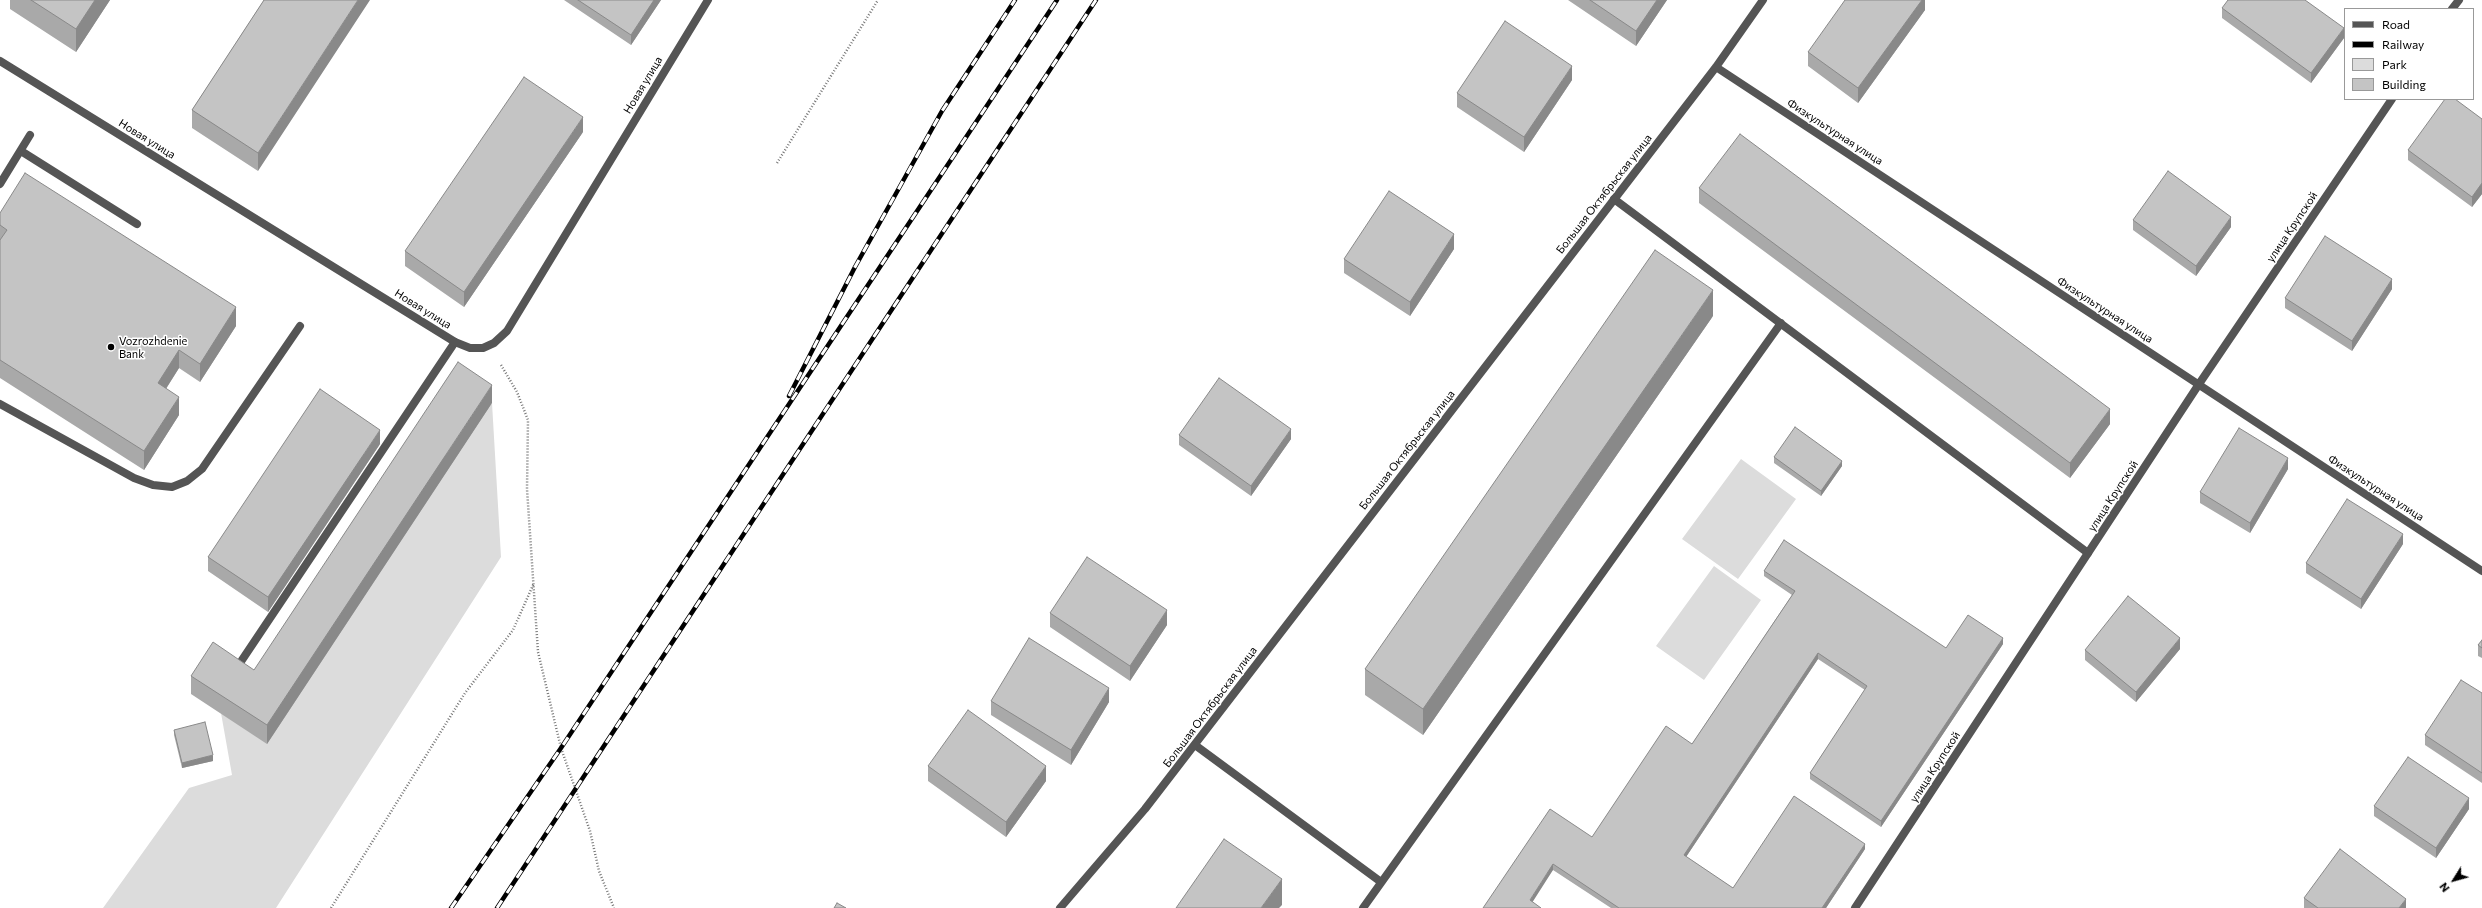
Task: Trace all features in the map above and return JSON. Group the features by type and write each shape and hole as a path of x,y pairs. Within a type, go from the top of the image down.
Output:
{"street":[{"name":"Новая улица","path":"0,61 455,342 470,348 483,348 494,343 507,331 708,0"},
{"name":"Большая Октябрьская улица","path":"1060,908 1145,810 1716,67 1763,0"},
{"name":"Физкультурная улица","path":"1716,67 2482,571"},
{"name":"улица Крупской","path":"1855,908 2199,384 2391,100"},
{"path":"0,184 30,135"},
{"path":"21,151 138,224"},
{"path":"1614,199 2088,553"},
{"path":"1363,908 1780,324"},
{"path":"0,404 134,478 154,485 172,487 187,481 202,469 300,326"},
{"path":"242,660 455,342"},
{"path":"1195,745 1381,882"}],"path":[{"path":"777,163 878,0"},
{"path":"483,348 504,368 517,392 528,420 527,489 534,582 534,613 538,652 561,748 590,831 599,870 614,908"},
{"path":"331,908 465,693 513,630 534,582"}],"green space":[{"path":"492,403 501,557 276,908 103,908 189,788 232,775 221,713 267,743"},
{"path":"1741,459 1796,499 1738,579 1682,539"},
{"path":"1714,566 1761,600 1704,680 1656,646"}],"building":[{"path":"31,0 95,0 76,29"},
{"path":"264,0 358,0 258,153 192,110"},
{"path":"578,0 654,0 631,35"},
{"path":"1590,0 1657,0 1636,31"},
{"path":"1845,0 1922,0 1858,88 1808,52"},
{"path":"2228,0 2305,0 2344,28 2311,73 2222,8"},
{"path":"1505,21 1572,66 1524,137 1457,93"},
{"path":"524,77 583,117 464,292 405,251"},
{"path":"2444,100 2456,100 2482,119 2482,183 2472,197 2408,150"},
{"path":"1740,134 2110,409 2070,463 1699,188"},
{"path":"2168,171 2231,217 2196,266 2133,220"},
{"name":"Vozrozhdenie Bank","path":"25,173 236,307 200,364 179,350 158,383 179,397 144,451 0,360 0,240 7,230 0,225 0,213"},
{"path":"1389,191 1454,234 1410,302 1344,259"},
{"path":"2325,236 2392,279 2352,341 2285,298"},
{"path":"1655,250 1713,290 1423,709 1365,669"},
{"path":"458,362 492,385 267,725 191,676 213,642 254,670"},
{"path":"1219,378 1291,429 1251,486 1179,435"},
{"path":"320,389 380,430 268,597 208,557"},
{"path":"1795,427 1842,461 1821,491 1774,457"},
{"path":"2239,428 2288,458 2250,523 2200,492"},
{"path":"2347,499 2403,534 2361,599 2306,563"},
{"path":"1784,540 1946,648 1968,615 2003,638 1881,821 1810,773 1867,686 1818,653 1684,855 1733,888 1794,796 1865,844 1822,908 1619,908 1553,864 1530,900 1541,908 1483,908 1550,809 1592,837 1666,726 1692,744 1795,591 1764,571"},
{"path":"1087,557 1167,610 1130,666 1050,613"},
{"path":"2128,596 2180,638 2136,692 2085,650"},
{"path":"1029,638 1109,688 1071,750 991,701"},
{"path":"2482,640 2482,648 2478,645"},
{"path":"2461,680 2482,693 2482,773 2425,735"},
{"path":"968,710 1046,766 1006,822 928,766"},
{"path":"205,722 213,755 182,763 174,730"},
{"path":"2408,757 2469,798 2436,848 2374,806"},
{"path":"1224,839 1282,879 1261,908 1176,908"},
{"path":"2340,849 2406,899 2399,908 2318,908 2304,898"},
{"path":"837,903 846,908 834,908"}],"railway":[{"path":"789,396 855,267 942,111 1015,0"},
{"path":"451,908 561,748 1057,0"},
{"path":"497,908 1096,0"}],"place":[{"name":"Vozrozhdenie Bank","path":"111,347"}]}
